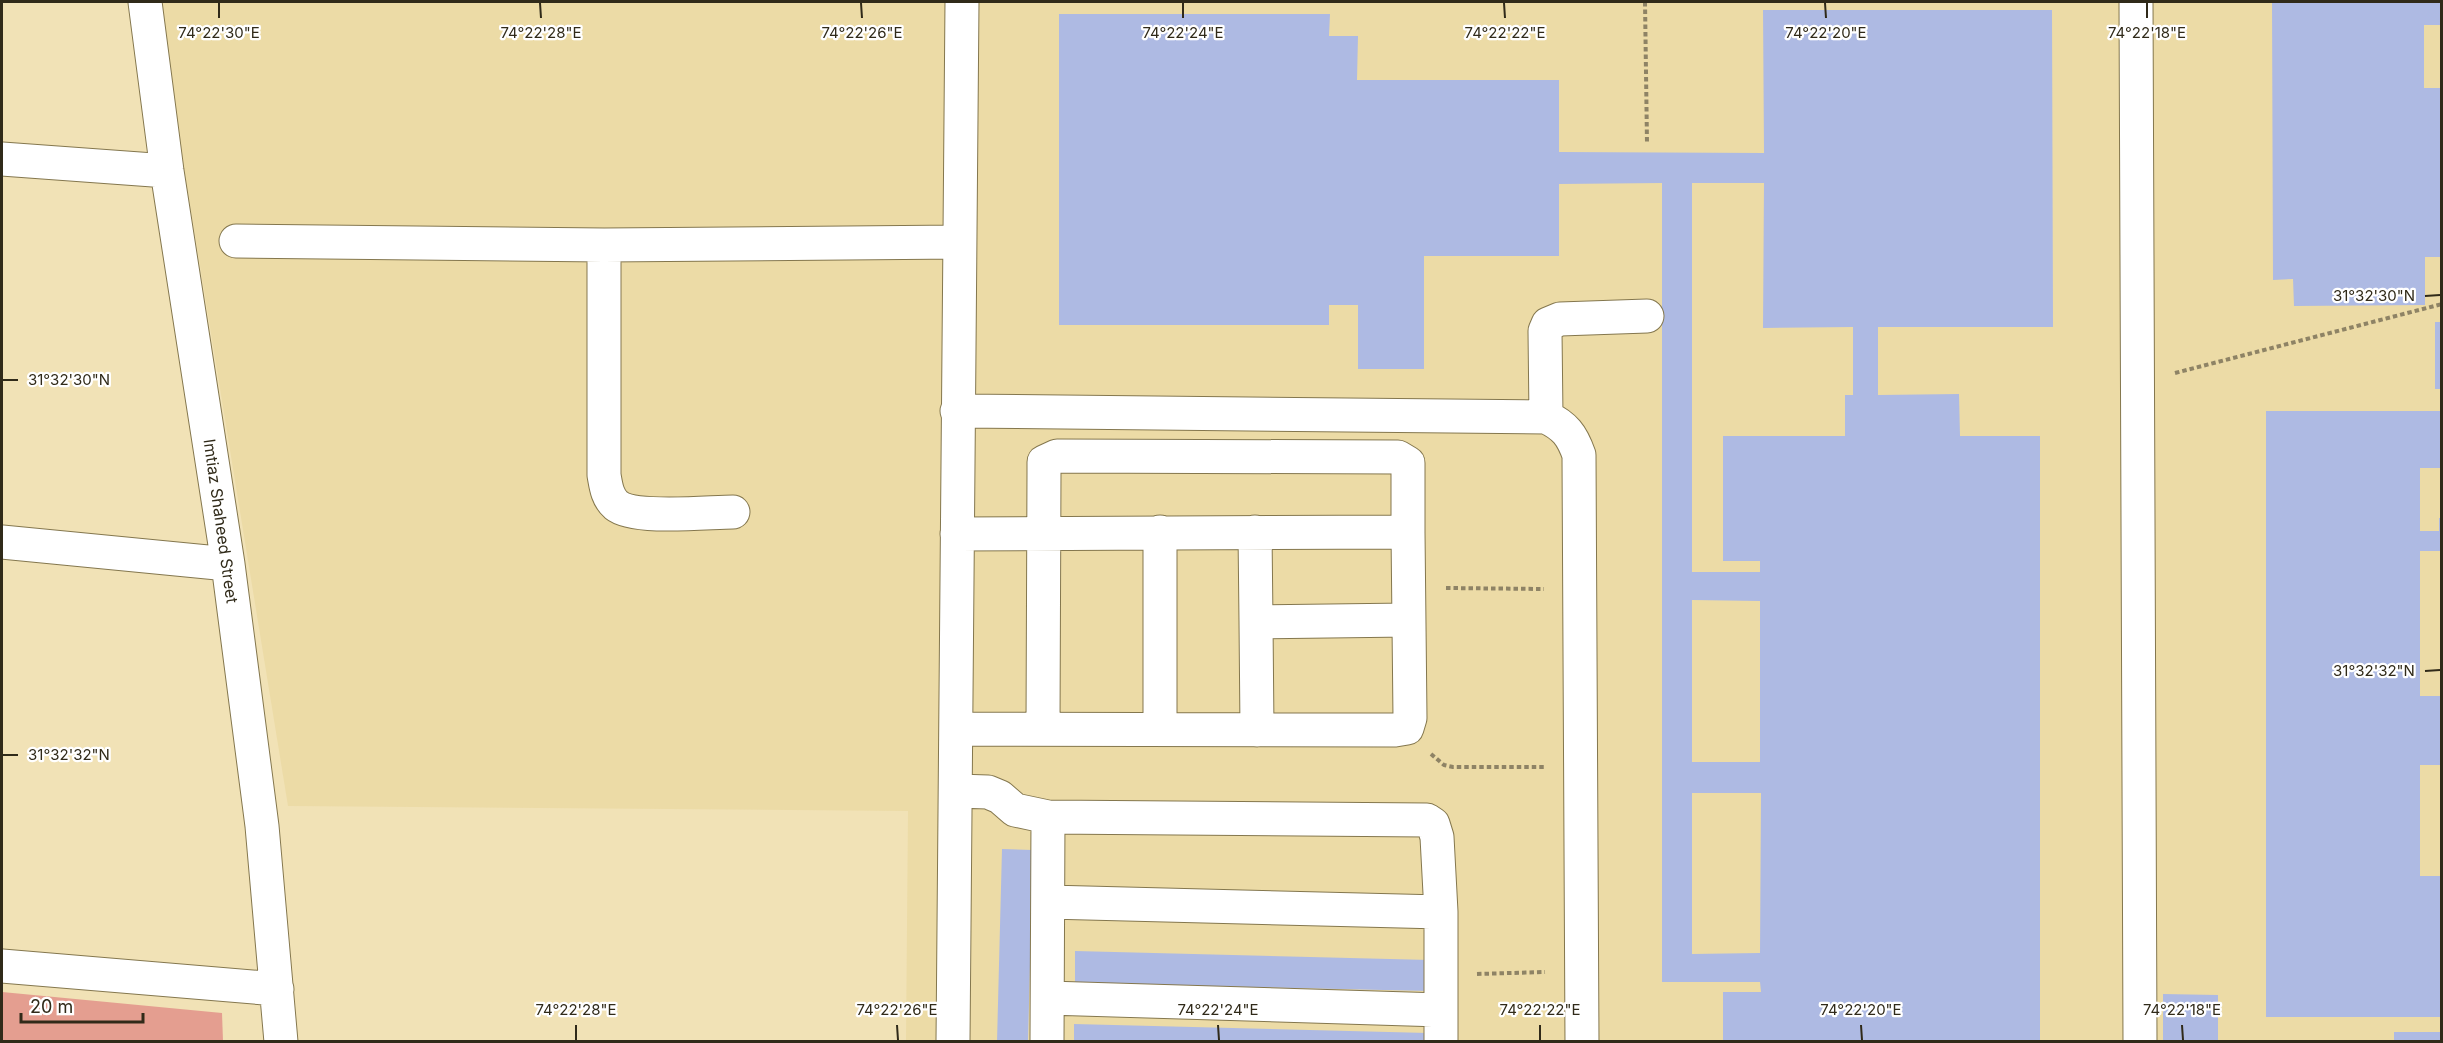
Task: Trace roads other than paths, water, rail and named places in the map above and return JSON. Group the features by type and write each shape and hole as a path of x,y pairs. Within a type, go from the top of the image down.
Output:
{"street":[{"name":"Imtiaz Shaheed Street","path":"145,2 167,171 228,564 262,826 281,1041"},
{"path":"952,1041 957,791 957,411 962,2"},
{"path":"2136,2 2140,1041"},
{"path":"2,159 167,171"},
{"path":"236,241 604,245 959,242"},
{"path":"604,245 604,475 607,492 617,506 633,512 733,512"},
{"path":"1546,417 1545,331 1548,324 1560,319 1647,316"},
{"path":"957,411 1546,417 1561,424 1572,436 1579,455 1582,1041"},
{"path":"956,729 1395,730 1407,728 1410,718 1408,463 1398,457 1057,456 1044,462 1043,728"},
{"path":"1160,532 1160,729"},
{"path":"1255,532 1257,730"},
{"path":"957,534 1408,532"},
{"path":"2,542 228,564"},
{"path":"1256,622 1408,620"},
{"path":"957,791 988,792 999,797 1015,810 1048,817 1427,820 1436,829 1441,912 1441,1026 1048,998"},
{"path":"1047,1041 1048,817"},
{"path":"1048,902 1441,912"},
{"path":"2,966 278,989"}]}
